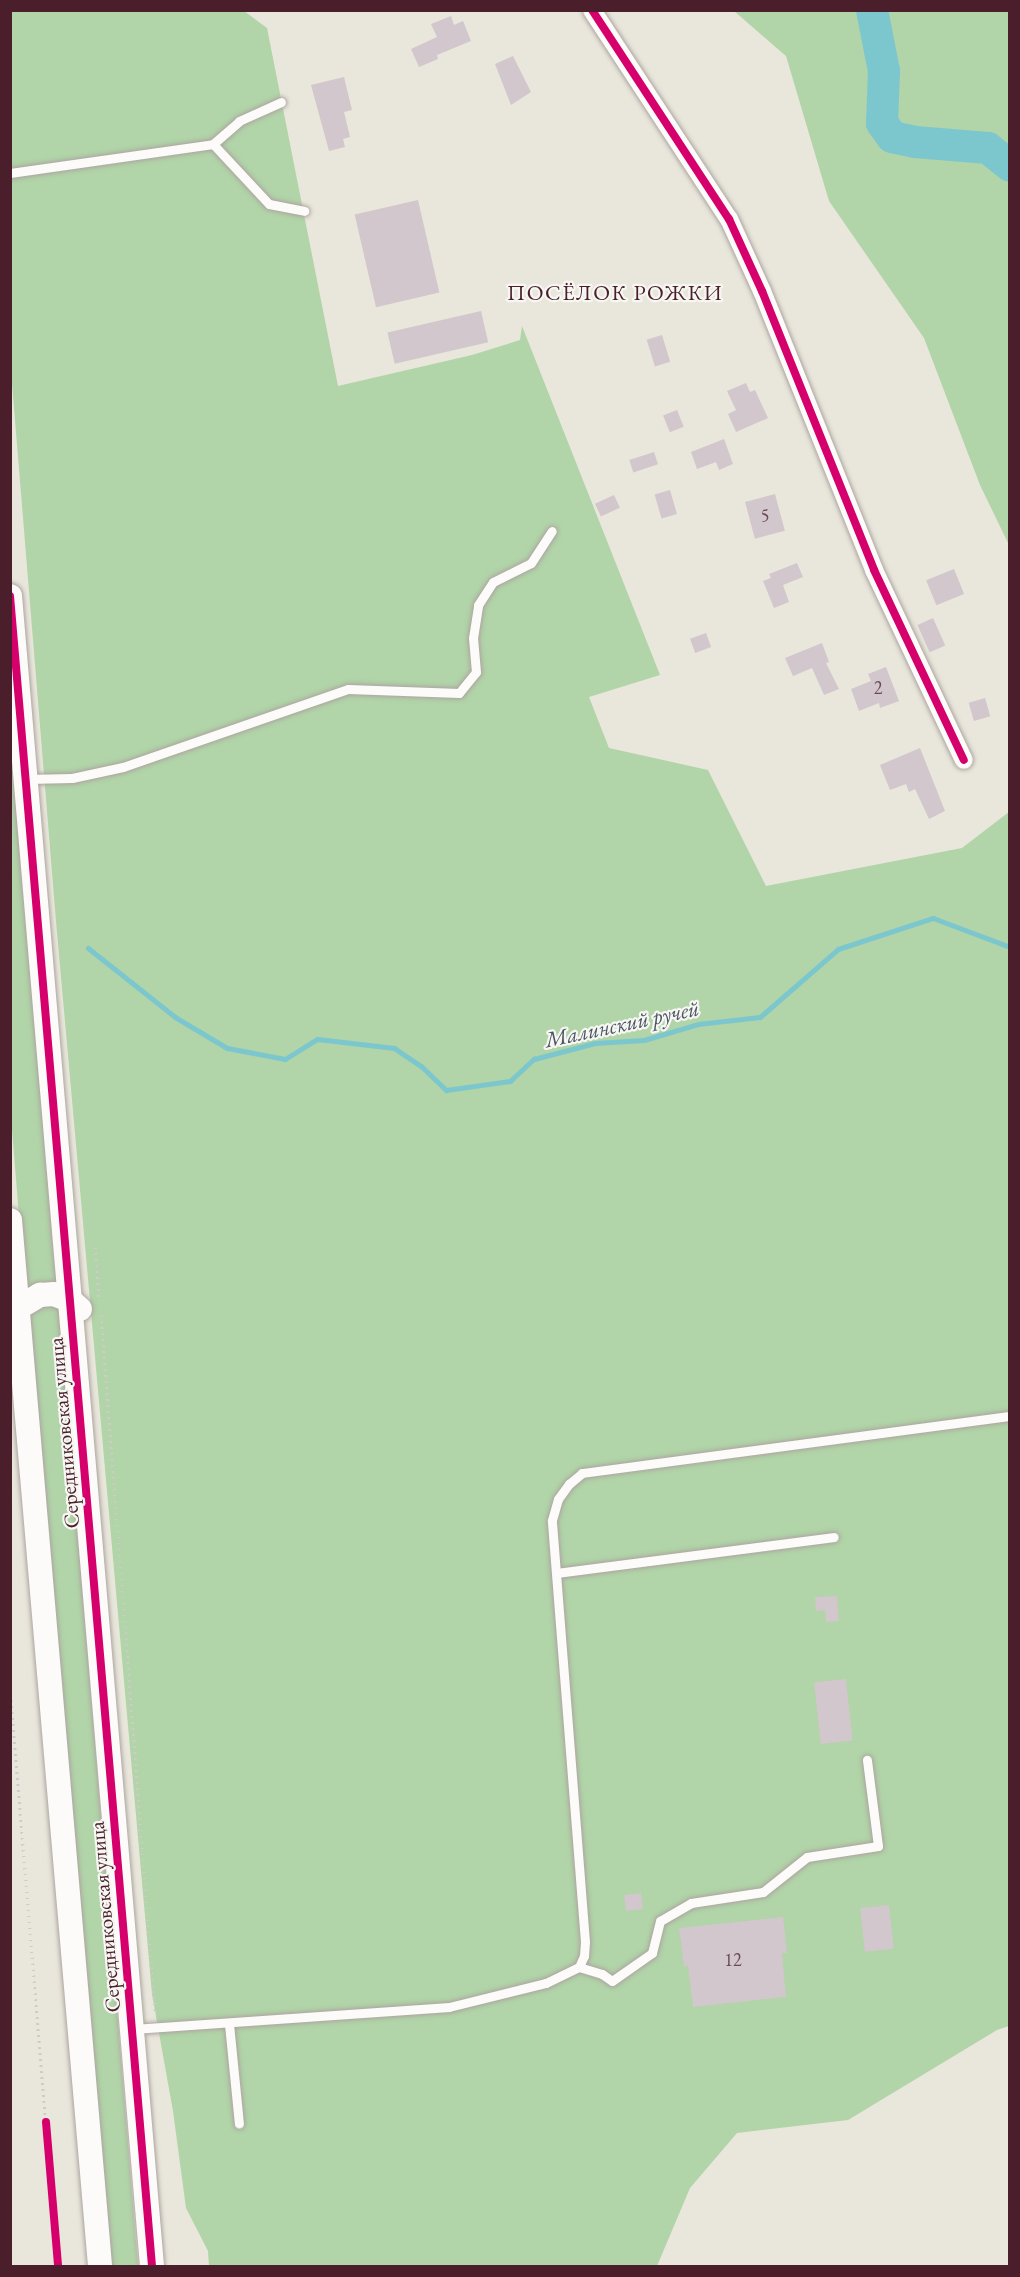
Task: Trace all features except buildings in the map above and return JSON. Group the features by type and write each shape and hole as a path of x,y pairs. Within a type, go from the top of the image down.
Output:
{"street":[{"path":"592,10 729,219 762,291 874,570 964,760"},
{"name":"Середниковская улица","path":"10,596 94,1582 144,2029 152,2266"},
{"name":"Середниковская улица","path":"10,1220 99,2266"},
{"path":"18,1308 40,1295 54,1294 70,1301"}],"lane":[{"path":"10,172 213,144 239,121 281,102"},
{"path":"213,144 269,204 304,211"},
{"path":"26,779 72,778 123,767 348,689 459,693 476,672 473,638 478,605 493,582 531,563 552,531"},
{"path":"144,2029 450,2007 546,1983 579,1967 584,1956 585,1942 552,1520 558,1499 569,1484 582,1473 1010,1416"},
{"path":"557,1573 834,1537"},
{"path":"579,1967 602,1974 612,1981 652,1953 660,1921 691,1903 763,1892 807,1857 878,1846 867,1760"},
{"path":"229,2024 239,2124"}],"path":[{"path":"95,1247 144,2029"},
{"path":"10,1688 46,2132"}],"green space":[{"path":"10,11 244,11 267,28 338,386 472,355 520,340 522,326 660,675 589,697 609,748 708,770 766,886 962,848 1009,812 1009,2026 997,2030 848,2120 737,2133 690,2188 657,2266 209,2266 208,2251 186,2208 173,2111 152,1994 56,921 11,371"},
{"path":"734,11 1009,11 1009,545 980,485 924,338 829,201 786,56"},
{"path":"10,709 138,2266 104,2266 11,1117"}],"waterway":[{"path":"872,10 884,71 882,123 892,137 915,142 988,148 1010,166"},
{"name":"Малинский ручей","path":"88,948 175,1017 227,1048 285,1059 317,1039 394,1048 421,1066 446,1090 510,1081 534,1059 595,1043 644,1040 698,1024 760,1017 838,949 933,918 1010,947"}],"cycle path":[{"path":"592,10 729,219 762,291 874,570 964,760"},
{"path":"10,596 152,2266"},
{"path":"46,2122 58,2266"}],"district":[{"name":"ПОСЁЛОК РОЖКИ","path":"615,293"}]}
